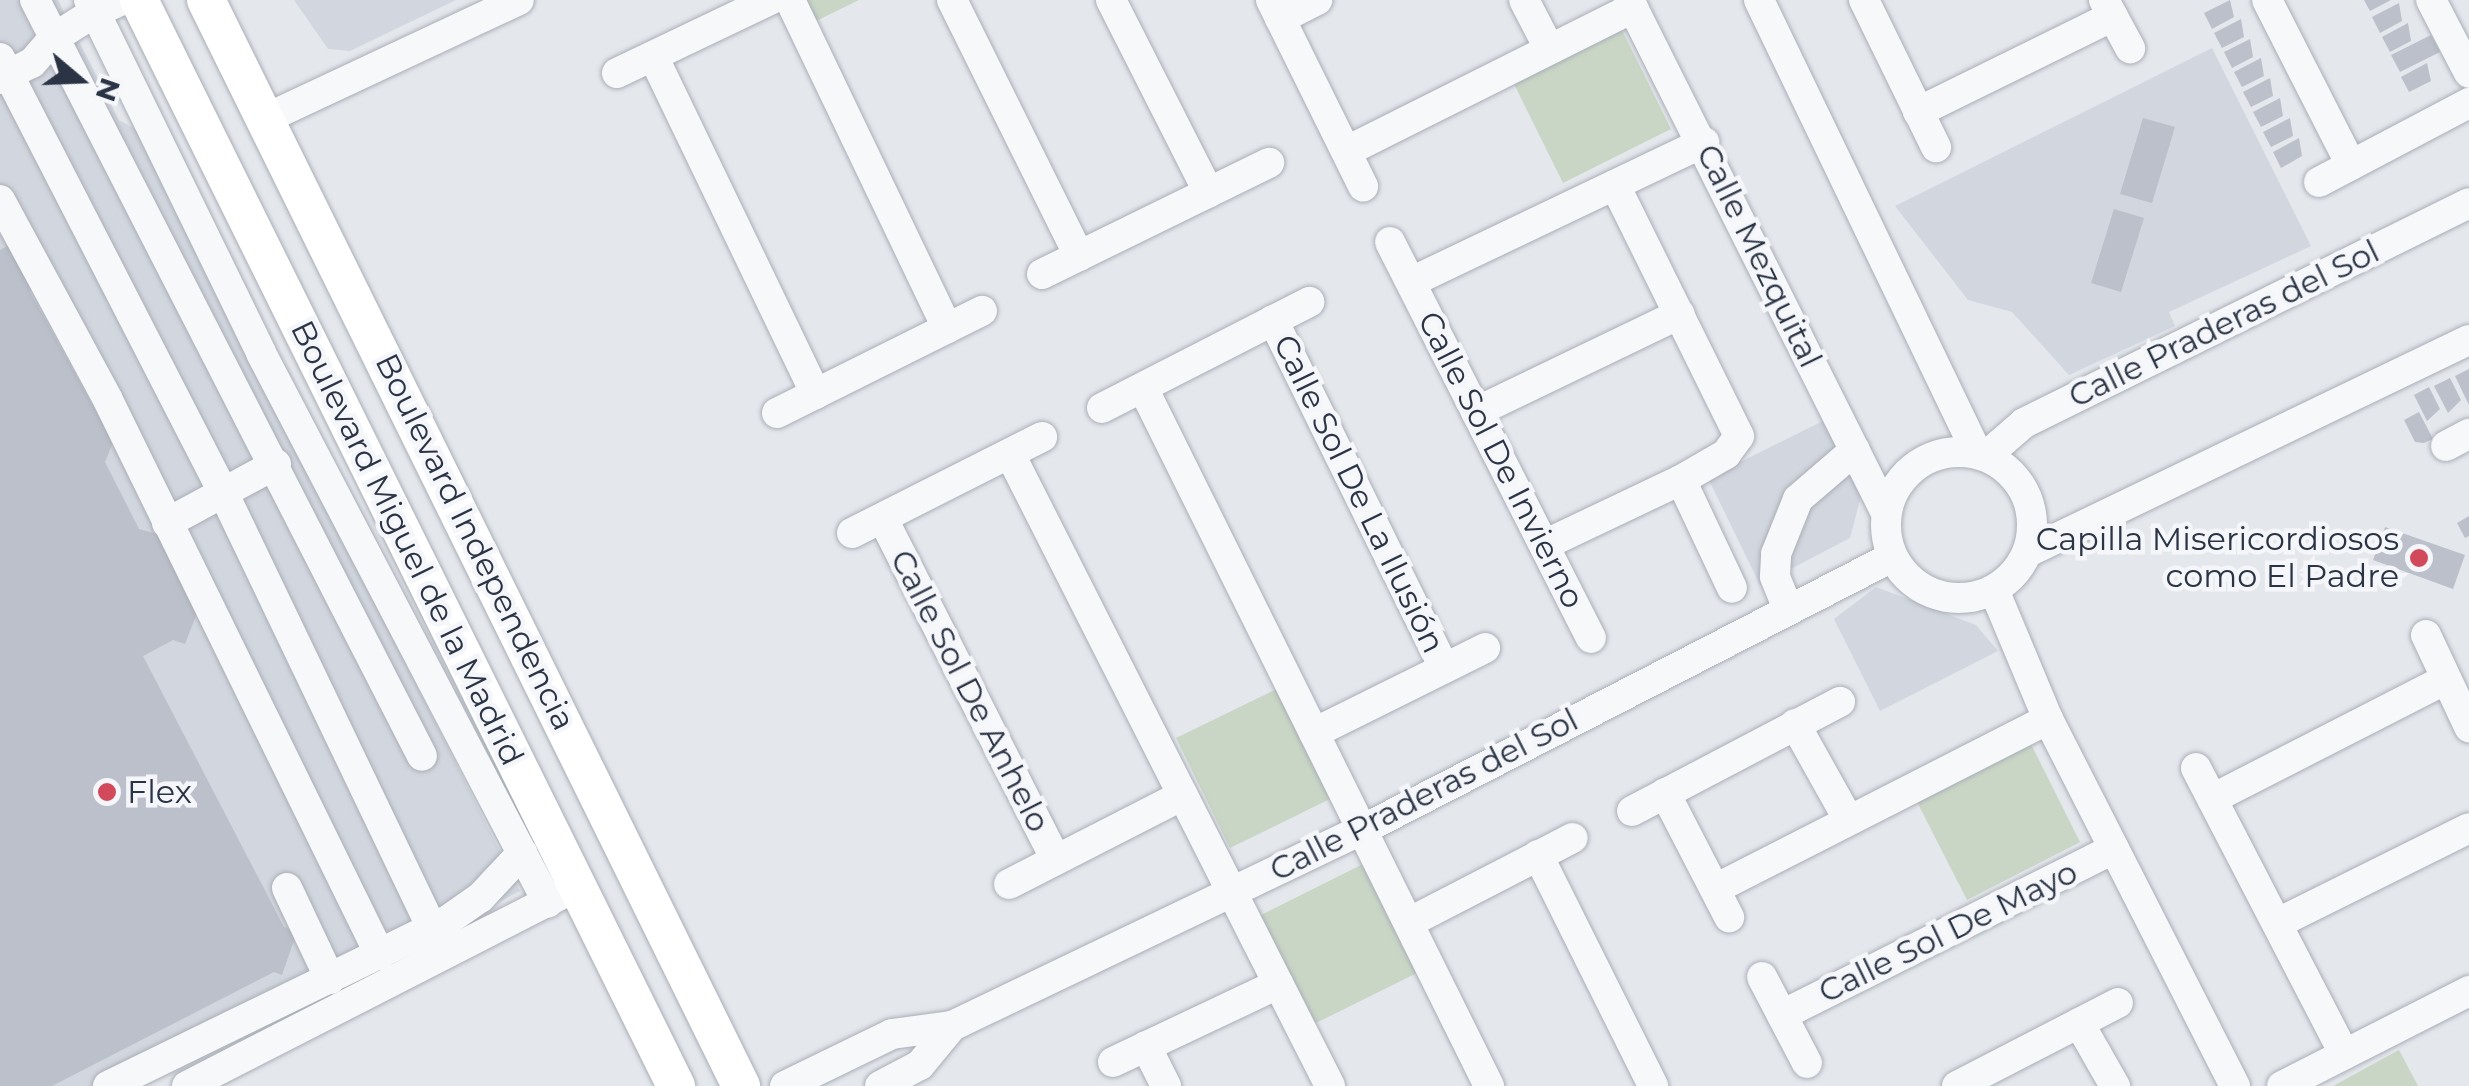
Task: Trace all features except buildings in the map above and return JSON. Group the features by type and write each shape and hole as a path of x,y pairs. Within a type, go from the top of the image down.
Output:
{"main road":[{"name":"Boulevard Miguel de la Madrid","path":"139,0 562,894 676,1086"},
{"name":"Boulevard Independencia","path":"206,0 741,1086"}],"street":[{"path":"36,0 422,756"},
{"path":"267,118 519,0"},
{"path":"617,73 770,0"},
{"path":"790,0 948,328"},
{"path":"952,0 1080,256"},
{"path":"1111,0 1209,193"},
{"path":"1317,0 1276,9 1363,186"},
{"path":"1524,0 1549,48"},
{"path":"1760,0 1981,455"},
{"path":"1864,0 1936,147"},
{"path":"2267,0 2350,164"},
{"path":"2431,0 2469,73"},
{"path":"60,51 102,4"},
{"path":"102,4 116,56 261,353 522,853 562,894 187,1086"},
{"path":"1347,151 1631,4"},
{"name":"Calle Mezquital","path":"1631,4 1704,142 1886,513"},
{"path":"1918,112 2108,8 2130,48"},
{"path":"162,46 116,56 60,51 10,69 223,492 432,929"},
{"path":"654,58 816,394"},
{"path":"2319,182 2469,103"},
{"name":"Calle Sol De Invierno","path":"1410,282 1704,142"},
{"path":"1042,274 1269,163"},
{"path":"1544,545 1680,480 1726,454 1738,436 1614,184"},
{"path":"0,200 168,522 380,955"},
{"name":"Calle Praderas del Sol","path":"1981,455 2024,423 2469,203"},
{"name":"Calle Sol De Invierno","path":"1390,242 1591,638"},
{"name":"Calle Sol De La Ilusión","path":"1102,408 1144,390 1309,302"},
{"path":"778,413 982,311"},
{"path":"1476,412 1680,314"},
{"name":"Calle Sol De La Ilusión","path":"1273,320 1444,668"},
{"path":"2028,552 2033,529 2026,496 2006,468 1981,455 1952,451 1919,464 1894,490 1886,513 1892,557 1906,577 1937,595 1972,598 1994,590 2028,552 2469,340"},
{"path":"1144,390 1489,1086"},
{"name":"Calle Sol De Anhelo","path":"852,532 884,521 1042,437"},
{"path":"1788,609 1775,576 1792,514 1809,488 1855,450"},
{"path":"1011,456 1330,1086"},
{"path":"168,522 276,464"},
{"path":"1680,480 1732,588"},
{"name":"Calle Sol De Anhelo","path":"884,521 1056,860"},
{"name":"Calle Praderas del Sol","path":"952,1026 1362,830 1892,557"},
{"path":"1994,590 2048,719 2235,1086"},
{"path":"2426,635 2469,727"},
{"name":"Calle Sol De La Ilusión","path":"1314,732 1485,648"},
{"path":"2212,799 2446,680"},
{"path":"1632,811 1840,702"},
{"path":"1665,793 1722,903 1847,817 2048,719"},
{"path":"1796,724 1847,817"},
{"path":"2196,768 2344,1054"},
{"name":"Calle Sol De Anhelo","path":"1009,884 1183,795"},
{"path":"2278,923 2469,828"},
{"path":"1410,922 1573,838"},
{"name":"Calle Sol De Mayo","path":"1782,1015 2114,849"},
{"path":"108,1086 432,929 480,898 522,853"},
{"path":"1538,855 1653,1086"},
{"path":"287,888 330,979"},
{"name":"Calle Sol De Mayo","path":"1762,978 1807,1063"},
{"path":"1113,1062 1278,984"},
{"path":"2282,1086 2469,991"},
{"path":"1957,1086 2118,1003"},
{"path":"2080,1023 2115,1086"},
{"path":"786,1086 892,1034 952,1026"},
{"path":"880,1086 920,1065 952,1026"},
{"path":"1146,1046 1166,1086"}],"shaded area":[{"path":"0,0 58,0 119,120 137,130 520,891 141,1086 0,1086"},
{"path":"294,0 456,0 350,51 328,49"},
{"path":"2212,48 2311,246 2169,312 2175,326 2069,375 2012,312 1968,300 1895,206"},
{"path":"1823,421 1861,496 1850,538 1760,585 1708,478"},
{"path":"1876,587 1976,625 1998,651 1880,711 1834,619"}],"green space":[{"path":"801,0 859,0 812,23"},
{"path":"1622,30 1671,129 1563,183 1514,84"},
{"path":"1281,687 1334,797 1230,848 1176,738"},
{"path":"2030,742 2080,842 1967,900 1916,800"},
{"path":"1365,863 1419,972 1314,1024 1261,915"},
{"path":"2399,1050 2418,1086 2333,1086"}],"place":[{"name":"Capilla Misericordiosos como El Padre","path":"2419,558"},
{"name":"Flex","path":"107,792"}]}
